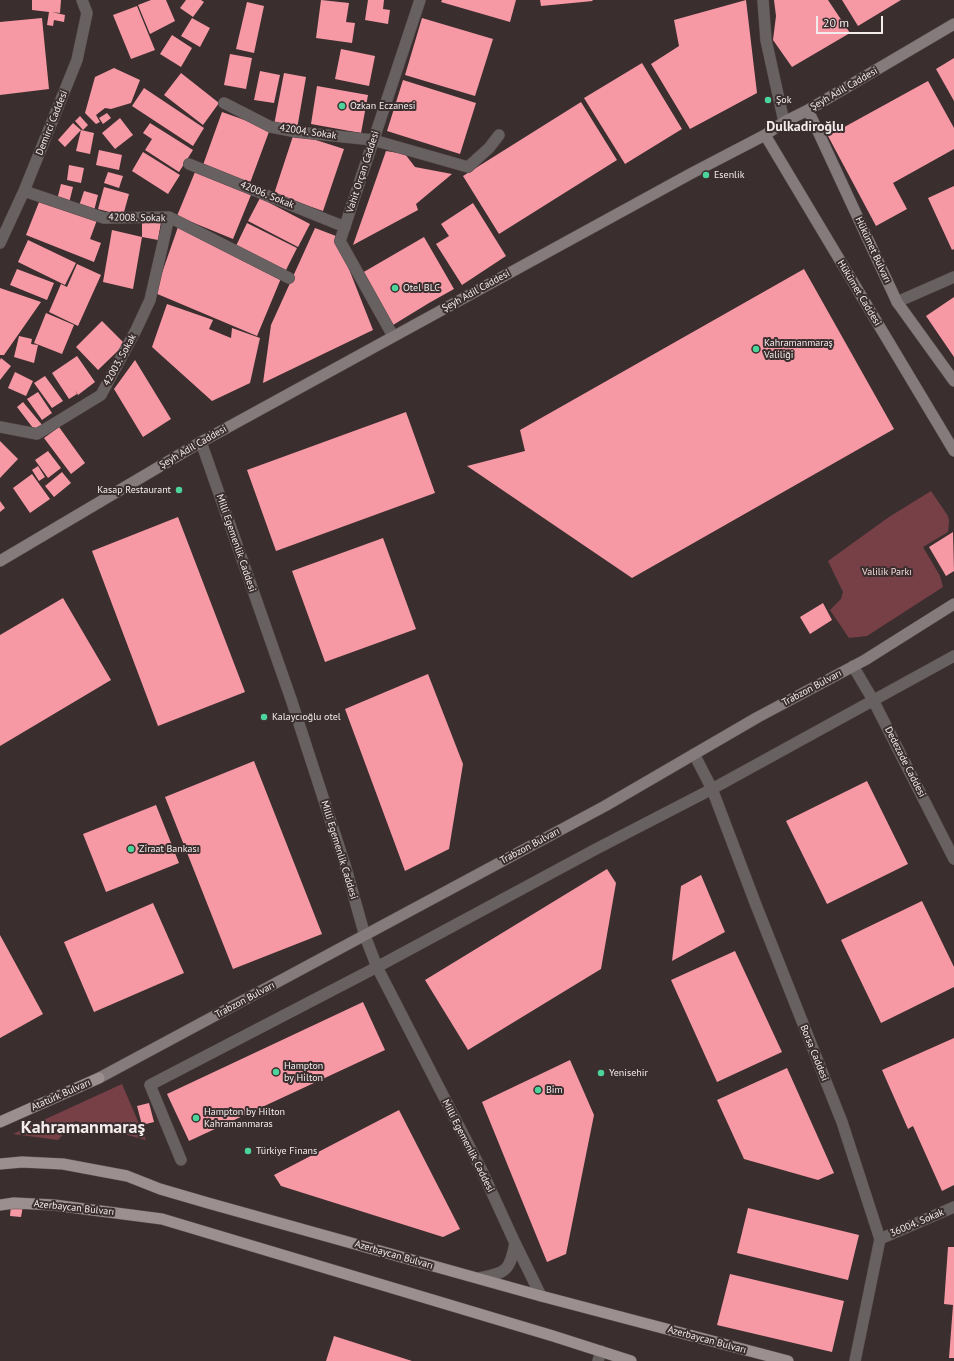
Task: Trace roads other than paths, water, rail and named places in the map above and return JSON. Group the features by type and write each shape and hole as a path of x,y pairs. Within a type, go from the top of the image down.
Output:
{"main road":[{"name":"Şeyh Adil Caddesi","path":"0,561 201,442 678,180 765,135 784,122 808,110 954,24"},
{"name":"Hükümet Bulvarı","path":"808,110 898,302 954,381"},
{"name":"Hükümet Caddesi","path":"765,135 954,451"},
{"name":"Trabzon Bulvarı","path":"99,1078 605,806 758,717 853,666 954,604"},
{"name":"Atatürk Bulvarı","path":"0,1122 99,1078"},
{"name":"Azerbaycan Bulvarı","path":"0,1164 22,1162 63,1164 127,1176 160,1189 208,1203 541,1296 788,1361"},
{"name":"Azerbaycan Bulvarı","path":"0,1206 14,1203 54,1206 162,1219 600,1356 631,1361"}],"street":[{"name":"Demirci Caddesi","path":"0,243 24,191 77,60 87,13 82,0"},
{"name":"Vahit Orçan Caddesi","path":"393,336 340,241 420,0"},
{"path":"763,0 766,40 784,122"},
{"name":"42004. Sokak","path":"224,103 271,127 296,132 373,140 468,167 489,148 499,135"},
{"name":"42006. Sokak","path":"189,164 345,227"},
{"name":"42008. Sokak","path":"24,191 104,218 169,217 289,278"},
{"name":"42003. Sokak","path":"0,427 37,434 100,395 136,330 150,300 169,217"},
{"path":"898,302 954,277"},
{"name":"Milli Egemenlik Caddesi","path":"201,442 291,699 345,865 365,936 377,967 482,1171 541,1296"},
{"path":"181,1160 150,1085 377,967 596,849 712,789 954,656"},
{"name":"Dedezade Caddesi","path":"853,666 873,700 954,859"},
{"name":"Borsa Caddesi","path":"694,754 712,789 842,1122 880,1239 855,1361"},
{"name":"36004. Sokak","path":"880,1239 954,1207"},
{"path":"479,1278 497,1275 506,1270 512,1259 515,1243"}],"place":[{"name":"Şok","path":"768,100"},
{"name":"Ozkan Eczanesi","path":"342,106"},
{"name":"Esenlik","path":"706,175"},
{"name":"Otel BLC","path":"395,288"},
{"name":"Kahramanmaraş Valiliği","path":"756,349"},
{"name":"Kasap Restaurant","path":"179,490"},
{"name":"Kalaycıoğlu otel","path":"264,717"},
{"name":"Ziraat Bankası","path":"131,849"},
{"name":"Hampton by Hilton","path":"276,1072"},
{"name":"Yenisehir","path":"601,1073"},
{"name":"Bim","path":"538,1090"},
{"name":"Hampton by Hilton Kahramanmaras","path":"196,1118"},
{"name":"Türkiye Finans","path":"248,1151"}],"district":[{"name":"Dulkadiroğlu","path":"805,127"},
{"name":"Kahramanmaraş","path":"83,1128"}],"park label":[{"name":"Valilik Parkı","path":"887,572"}]}
